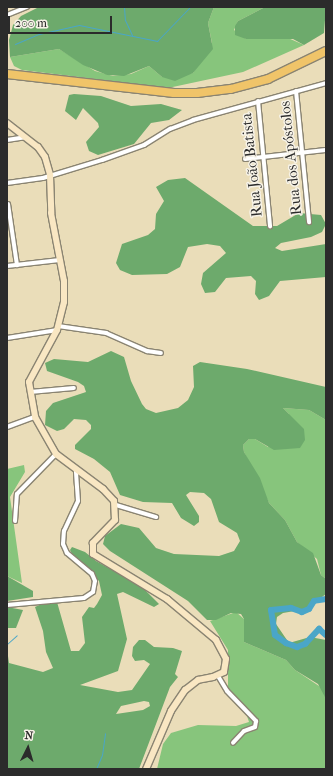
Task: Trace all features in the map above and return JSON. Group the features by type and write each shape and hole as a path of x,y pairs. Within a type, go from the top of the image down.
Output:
{"highway":[{"path":"7,74 174,93 197,92 231,88 268,79 326,51"}],"main road":[{"path":"7,123 26,137 45,157 50,175 51,213 60,260 64,302 58,328 31,376 29,392 35,417 56,454 76,471 103,489 116,505 115,520 93,543 93,554 162,596 216,640 226,659 224,672 218,676 198,680 185,690 171,711 146,769"}],"street":[{"path":"7,15 27,7"},
{"path":"7,183 50,175 133,149 187,122 326,83"},
{"name":"Rua dos Apóstolos","path":"296,91 309,222"},
{"name":"Rua João Batista","path":"258,101 270,226"},
{"path":"7,140 26,137"},
{"path":"245,159 326,150"},
{"path":"8,204 17,265"},
{"path":"7,266 60,260"},
{"path":"7,338 58,328 106,333 147,350 161,353"},
{"path":"29,392 74,388"},
{"path":"7,427 35,417"},
{"path":"15,521 16,494 56,454"},
{"path":"7,605 84,598 93,592 94,581 92,574 67,553 63,544 64,531 78,501 76,471"},
{"path":"116,505 156,517"},
{"path":"218,676 227,691 256,721 255,727 244,731 233,743"}],"green space":[{"path":"39,7 214,7 208,23 213,49 193,73 175,81 162,77 149,66 124,76 107,75 83,65 59,49 10,57 9,40 13,25 21,16"},
{"path":"214,7 265,7 238,21 234,30 246,39 288,38 304,45 243,72 168,88 22,70 14,66 10,57 59,49 95,71 113,76 131,74 149,66 162,77 193,73 212,43 208,23"},
{"path":"265,7 326,7 324,33 304,45 293,39 246,39 235,35 235,26 238,21"},
{"path":"69,95 101,96 131,106 161,104 182,110 169,120 151,123 134,144 98,155 89,151 86,142 99,127 98,123 83,108 76,120 65,111"},
{"path":"185,178 253,226 277,226 299,213 321,215 326,224 322,232 311,237 281,243 275,248 282,251 326,244 326,277 280,281 269,296 259,300 255,294 256,281 251,276 226,278 215,292 205,293 201,284 203,273 226,253 220,246 207,244 188,247 180,267 167,274 132,275 120,270 116,263 122,244 148,235 155,229 156,214 164,201 156,187 168,180"},
{"path":"111,351 124,357 131,381 142,404 146,409 156,413 178,408 188,400 194,387 193,366 200,362 247,369 326,387 326,420 309,410 283,408 304,429 305,440 300,448 274,450 255,439 249,439 243,445 244,452 260,478 269,503 285,520 297,542 313,553 321,575 326,579 326,594 306,609 283,613 277,617 276,624 289,643 310,637 326,640 326,699 318,684 295,670 286,660 244,642 244,619 241,614 231,613 216,620 207,620 188,601 110,551 103,544 105,536 121,524 139,528 156,548 174,554 219,556 234,551 240,541 237,533 219,522 211,499 204,493 190,492 186,495 199,516 199,522 194,526 181,518 172,503 143,502 120,495 110,472 94,459 75,449 75,445 91,429 91,425 86,420 74,419 64,429 57,431 45,425 46,411 53,403 86,392 84,386 78,382 47,371 45,363 54,359 88,362"},
{"path":"283,408 309,410 326,420 326,579 321,575 317,559 297,542 285,520 269,503 244,452 243,445 249,439 255,439 268,447 289,414"},
{"path":"24,465 25,472 10,497 22,583 7,576 7,469"},
{"path":"72,547 85,552 96,561 141,586 159,604 154,607 123,592 117,594 127,639 118,671 80,685 118,692 132,690 150,664 144,660 135,661 132,656 133,647 139,640 145,640 154,647 173,648 182,651 175,674 178,677 170,687 139,769 7,769 7,649 9,663 43,672 53,668 46,652 43,631 35,607 46,602 57,602 71,651 79,651 85,643 82,617 89,607 94,608 102,595 99,581 72,554 70,550","holes":["144,701 149,702 150,706 143,710 116,714 121,706"]},
{"path":"7,576 33,591 33,597 7,601"},
{"path":"7,607 23,610 16,628 7,628"},
{"path":"236,612 244,619 244,642 286,660 295,670 322,688 326,699 326,769 157,769 163,744 171,733 198,725 236,726 249,722 246,713 228,687 228,650 210,621"}],"waterway":[{"path":"124,7 125,20 132,35"},
{"path":"15,44 39,34 79,25 157,41 190,7"},
{"path":"326,599 314,601 309,609 302,612 291,608 271,610 275,635 286,643 297,647 305,644 319,629 326,635"},
{"path":"7,644 17,635"},
{"path":"96,769 102,755 105,733"}]}
